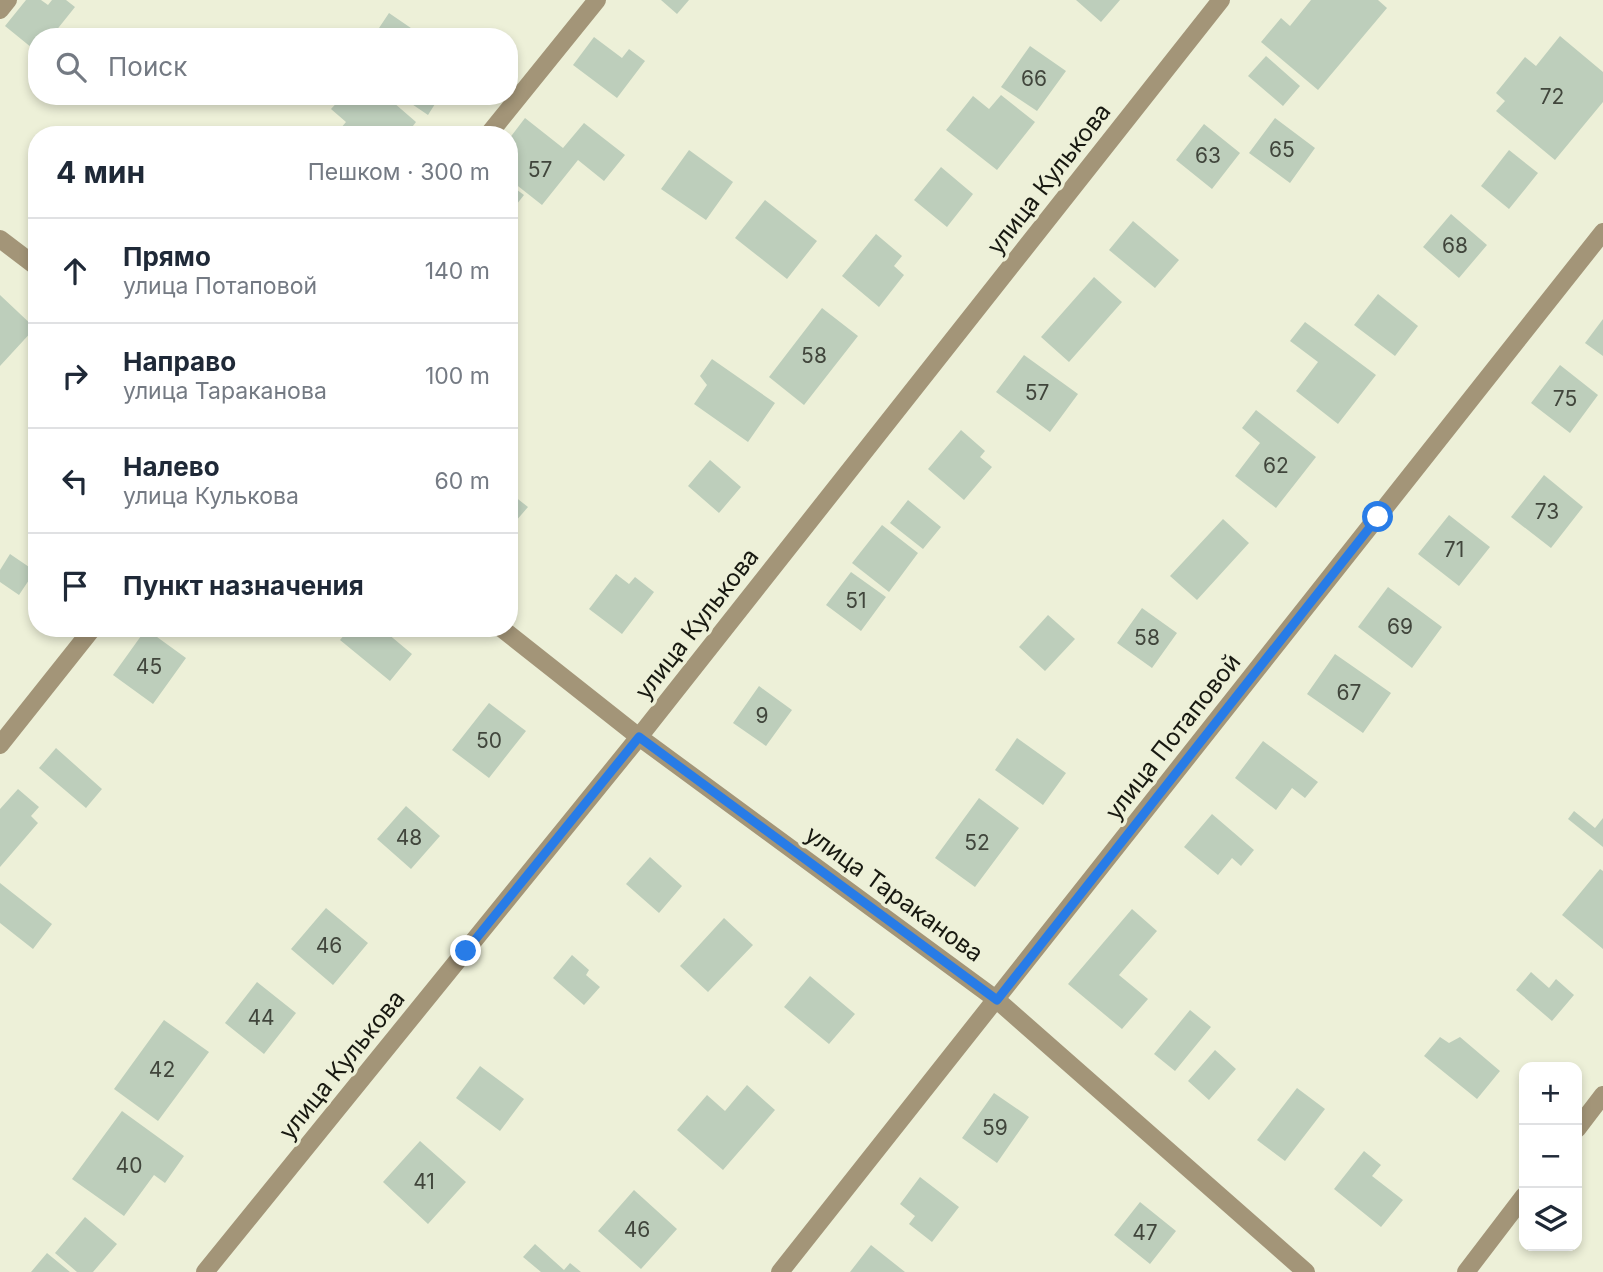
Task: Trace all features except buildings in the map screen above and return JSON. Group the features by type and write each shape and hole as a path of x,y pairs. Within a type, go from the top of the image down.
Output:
{"street":[{"path":"0,10 8,0"},
{"path":"518,98 597,0"},
{"name":"улица Кулькова","path":"205,1272 639,737 1221,0"},
{"path":"495,126 512,105"},
{"name":"улица Потаповой","path":"780,1272 1603,232"},
{"path":"0,239 28,260"},
{"path":"0,745 86,637"},
{"name":"улица Тараканова","path":"512,637 639,737 997,1000 1306,1272"},
{"path":"1580,1125 1603,1095"},
{"path":"1465,1272 1519,1202"}],"route":[{"path":"466,951 639,737 997,1000 1378,517"}]}
